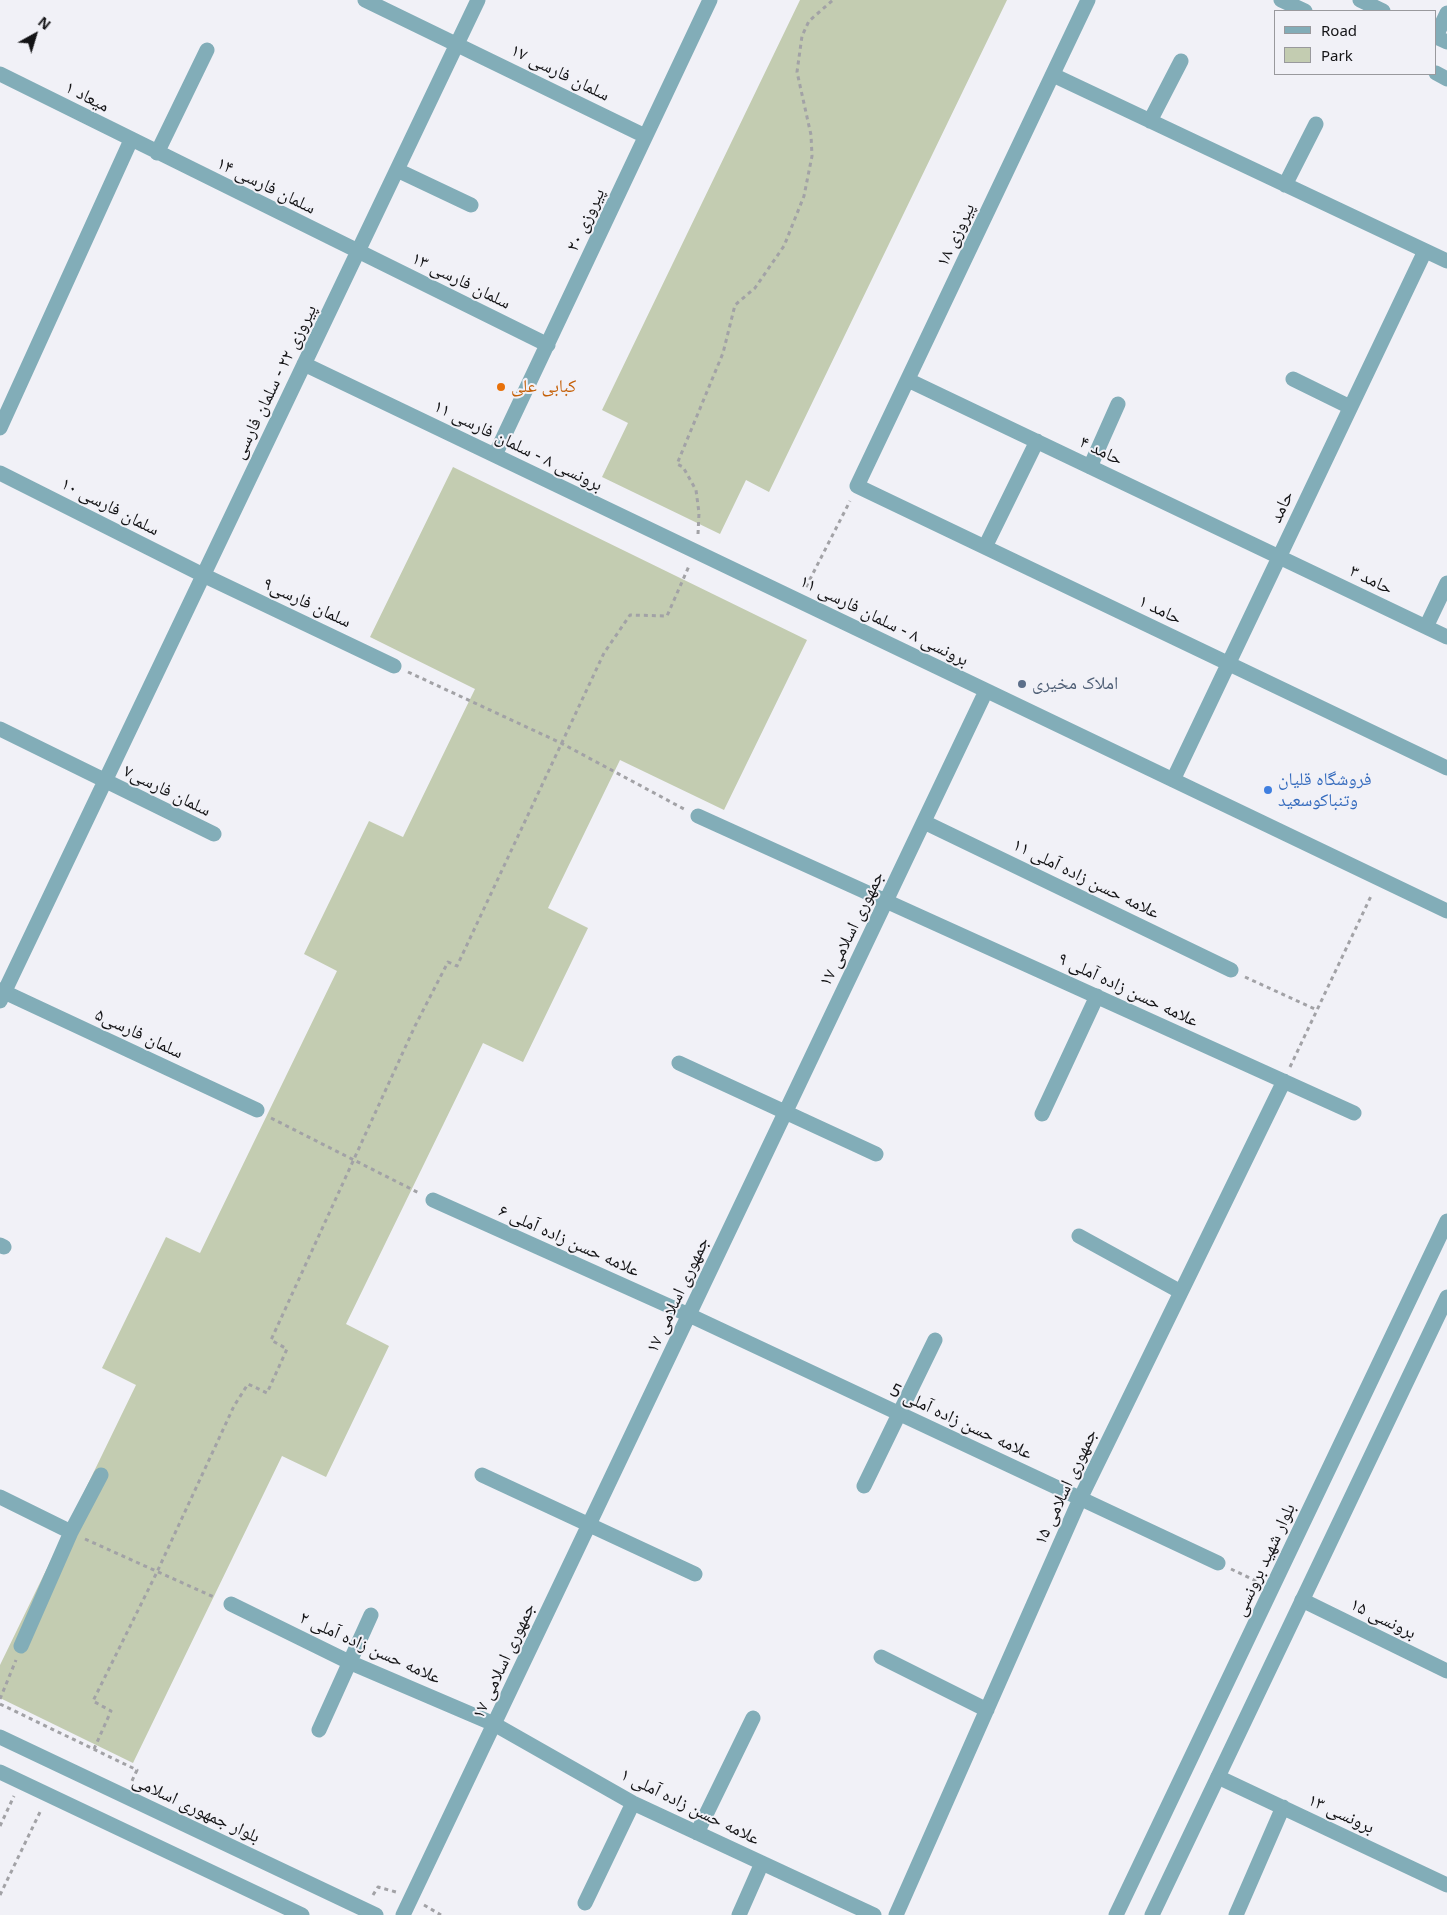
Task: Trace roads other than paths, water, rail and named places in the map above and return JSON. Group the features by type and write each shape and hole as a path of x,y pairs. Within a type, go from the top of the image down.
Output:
{"street":[{"name":"سلمان فارسی ۱۷","path":"365,0 645,136"},
{"name":"پیروزی ۲۲ - سلمان فارسی","path":"1,994 105,781 478,0"},
{"name":"پیروزی ۲۰","path":"495,455 710,0"},
{"name":"پیروزی ۱۸","path":"857,486 1088,0"},
{"path":"1281,0 1303,10"},
{"path":"1360,0 1381,10"},
{"path":"1437,34 1447,13"},
{"path":"158,154 207,50"},
{"path":"1150,121 1181,61"},
{"name":"میعاد ۱","path":"0,74 158,154"},
{"path":"1053,75 1447,261"},
{"path":"1285,184 1316,124"},
{"path":"0,428 131,140"},
{"name":"سلمان فارسی ۱۴","path":"158,154 358,252"},
{"path":"397,170 471,205"},
{"name":"حامد","path":"1173,780 1425,250"},
{"name":"سلمان فارسی ۱۳","path":"358,252 548,345"},
{"name":"برونسی ۸ - سلمان فارسی ۱۱","path":"304,364 1447,910"},
{"path":"1293,379 1350,408"},
{"name":"حامد ۴","path":"908,380 1279,557"},
{"path":"1090,467 1118,404"},
{"path":"984,547 1037,442"},
{"name":"سلمان فارسی ۱۰","path":"0,473 203,575"},
{"name":"حامد ۱","path":"857,486 1447,768"},
{"name":"حامد ۳","path":"1279,557 1447,637"},
{"name":"سلمان فارسی۹","path":"203,575 394,666"},
{"path":"1426,627 1447,583"},
{"name":"جمهوری اسلامی ۱۷","path":"403,1915 986,691"},
{"name":"سلمان فارسی۷","path":"0,729 214,834"},
{"name":"علامه حسن زاده آملی ۹","path":"698,816 1354,1113"},
{"name":"علامه حسن زاده آملی ۱۱","path":"924,822 1231,970"},
{"name":"سلمان فارسی۵","path":"1,994 257,1110"},
{"path":"1042,1114 1097,996"},
{"path":"679,1063 876,1154"},
{"name":"جمهوری اسلامی ۱۵","path":"896,1915 1080,1499 1284,1081"},
{"name":"علامه حسن زاده آملی ۶","path":"433,1200 689,1315"},
{"name":"بلوار شهید برونسی","path":"1116,1915 1447,1221"},
{"path":"1079,1236 1181,1292"},
{"path":"1152,1915 1447,1297"},
{"name":"علامه حسن زاده آملی 5","path":"689,1315 1218,1563"},
{"path":"864,1486 935,1340"},
{"path":"482,1474 695,1574"},
{"path":"21,1646 71,1532 101,1475"},
{"path":"0,1497 71,1532"},
{"name":"برونسی ۱۵","path":"1302,1600 1447,1671"},
{"name":"علامه حسن زاده آملی ۲","path":"231,1604 349,1662 494,1724"},
{"path":"319,1730 371,1616"},
{"path":"881,1656 987,1710"},
{"path":"697,1833 753,1718"},
{"name":"علامه حسن زاده آملی ۱","path":"494,1724 633,1803 874,1915"},
{"name":"بلوار جمهوری اسلامی","path":"0,1737 376,1915"},
{"path":"0,1772 302,1915"},
{"name":"برونسی ۱۳","path":"1218,1777 1447,1885"},
{"path":"585,1903 633,1803"},
{"path":"1236,1915 1283,1807"},
{"path":"739,1915 762,1863"}],"place":[{"name":"کبابی علی","path":"501,387"},
{"name":"املاک مخیری","path":"1022,684"},
{"name":"فروشگاه قلیان وتنباکوسعید","path":"1268,790"}]}
